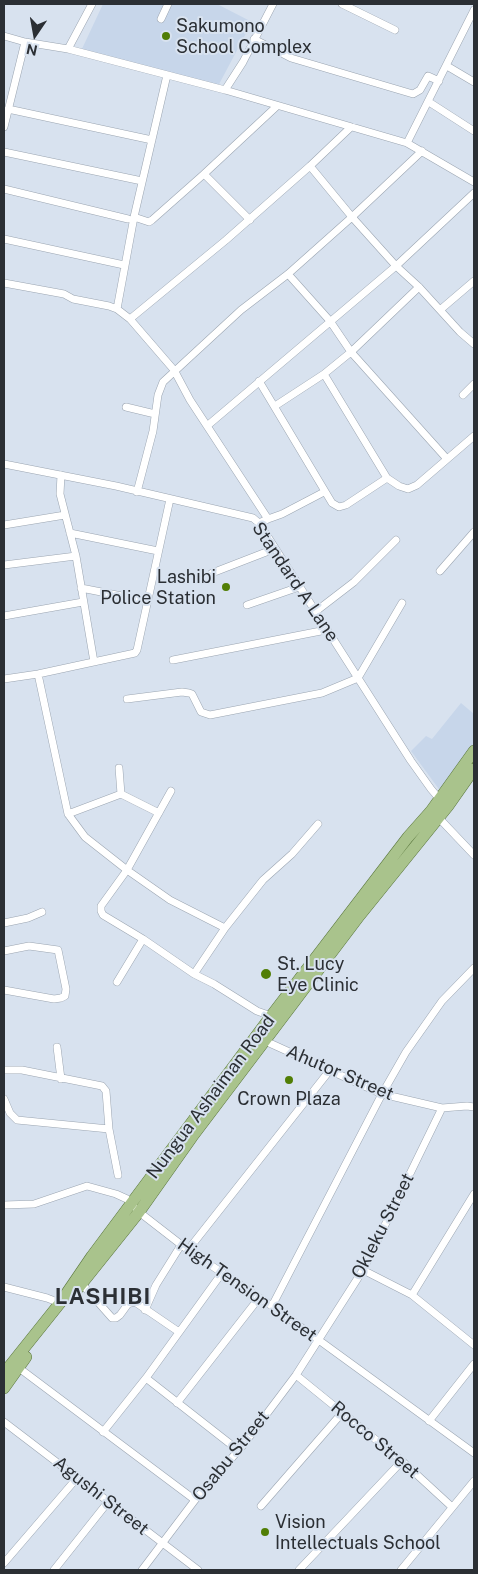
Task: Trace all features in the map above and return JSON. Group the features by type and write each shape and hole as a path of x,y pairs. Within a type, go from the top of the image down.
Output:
{"main road":[{"name":"Nungua Ashaiman Road","path":"444,803 474,751"},
{"name":"Nungua Ashaiman Road","path":"4,1388 15,1365 60,1303 192,1137 435,814 474,769"},
{"name":"Nungua Ashaiman Road","path":"4,1373 15,1365 82,1284 271,1016 408,837 435,814"}],"street":[{"path":"68,49 92,4"},
{"path":"161,19 168,4"},
{"path":"225,90 243,62 273,4"},
{"path":"342,4 394,30"},
{"path":"407,144 447,66 471,26 474,10"},
{"path":"4,36 25,42 68,49 225,90 407,144 474,182"},
{"path":"254,39 291,58 413,94 420,90 428,76 439,81"},
{"path":"4,126 25,42"},
{"path":"447,66 474,82"},
{"path":"117,309 131,218 142,181 167,75"},
{"path":"429,102 474,130"},
{"path":"4,189 149,222 277,106"},
{"path":"8,109 152,140"},
{"path":"130,319 250,220 351,127"},
{"path":"137,492 151,440 158,395 164,382 174,370 241,310 288,274 422,151"},
{"path":"4,152 142,181"},
{"path":"310,166 396,266 474,344"},
{"path":"204,174 250,220"},
{"path":"206,426 396,266 474,193"},
{"path":"4,239 124,264"},
{"path":"288,274 330,321 351,352 447,459"},
{"path":"440,310 474,281"},
{"path":"4,284 64,294 73,299 109,306 117,309 130,319 174,370 206,426 268,519"},
{"path":"275,406 324,374 351,352 419,287"},
{"path":"324,374 387,478 399,486 408,489 417,485 474,436"},
{"path":"259,381 332,504 339,507 346,506 387,478"},
{"path":"463,395 474,384"},
{"path":"126,407 155,414"},
{"name":"Standard A Lane","path":"4,464 253,518 259,523 411,761 444,803"},
{"path":"60,475 60,494 76,556 94,662"},
{"path":"259,523 282,514 324,492"},
{"path":"4,679 94,662 137,650 170,499"},
{"path":"4,525 65,515"},
{"path":"440,571 474,532"},
{"path":"70,533 158,551"},
{"path":"315,612 354,582 396,540"},
{"path":"212,572 274,549"},
{"path":"4,565 76,556"},
{"path":"247,605 299,587"},
{"path":"81,588 148,601"},
{"path":"4,616 84,602"},
{"path":"127,699 182,692 189,693 192,694 201,712 210,715 322,693 358,678 402,603"},
{"path":"173,660 326,630"},
{"path":"38,674 68,814 85,837 127,870 170,900 226,928"},
{"path":"119,768 121,794"},
{"path":"170,791 127,870 101,906 102,914 194,974 258,1011 271,1016"},
{"path":"68,814 121,794 159,813"},
{"path":"435,814 474,855"},
{"path":"194,974 263,880 292,854 318,824"},
{"path":"4,923 28,918 42,912"},
{"path":"117,982 143,939"},
{"path":"4,951 29,946 58,950 66,989 65,996 54,999 4,990"},
{"path":"272,1306 382,1094 406,1052 442,1001 474,968"},
{"name":"Ahutor Street","path":"265,1041 382,1094 442,1108 474,1107"},
{"path":"57,1047 61,1078"},
{"path":"4,1070 22,1070 102,1086 106,1091 109,1129 118,1175"},
{"path":"188,1250 330,1070"},
{"path":"4,1099 10,1113 17,1120 109,1129"},
{"name":"Okleku Street","path":"318,1341 362,1270 442,1108"},
{"name":"High Tension Street","path":"4,1204 34,1204 87,1186 127,1199 135,1208 181,1245 272,1306 474,1453"},
{"path":"412,1295 474,1194"},
{"path":"145,1310 156,1285 181,1245"},
{"path":"362,1270 412,1295 474,1345"},
{"path":"104,1432 146,1378 222,1273"},
{"path":"82,1284 112,1318 116,1318 132,1302 135,1302 179,1332"},
{"path":"4,1287 48,1298 60,1303"},
{"path":"178,1403 259,1298"},
{"name":"Osabu Street","path":"142,1570 195,1500 238,1450 296,1375 318,1341"},
{"path":"428,1421 474,1364"},
{"path":"15,1365 195,1500"},
{"name":"Rocco Street","path":"296,1375 402,1461 452,1507"},
{"path":"146,1378 238,1450"},
{"path":"261,1506 342,1413"},
{"name":"Agushi Street","path":"4,1422 198,1570"},
{"path":"299,1570 402,1461"},
{"path":"4,1563 78,1478"},
{"path":"401,1570 474,1481"},
{"path":"54,1570 108,1502"}],"shaded area":[{"name":"Sakumono School Complex","path":"103,4 217,4 252,22 217,88 81,51"},
{"path":"461,703 474,714 474,748 441,792 411,751 426,736 432,739"}],"place":[{"name":"Sakumono School Complex","path":"166,36"},
{"name":"Lashibi Police Station","path":"226,587"},
{"name":"St. Lucy Eye Clinic","path":"266,974"},
{"name":"Crown Plaza","path":"289,1080"},
{"name":"Vision Intellectuals School","path":"265,1532"}],"district":[{"name":"LASHIBI","path":"103,1297"}]}
